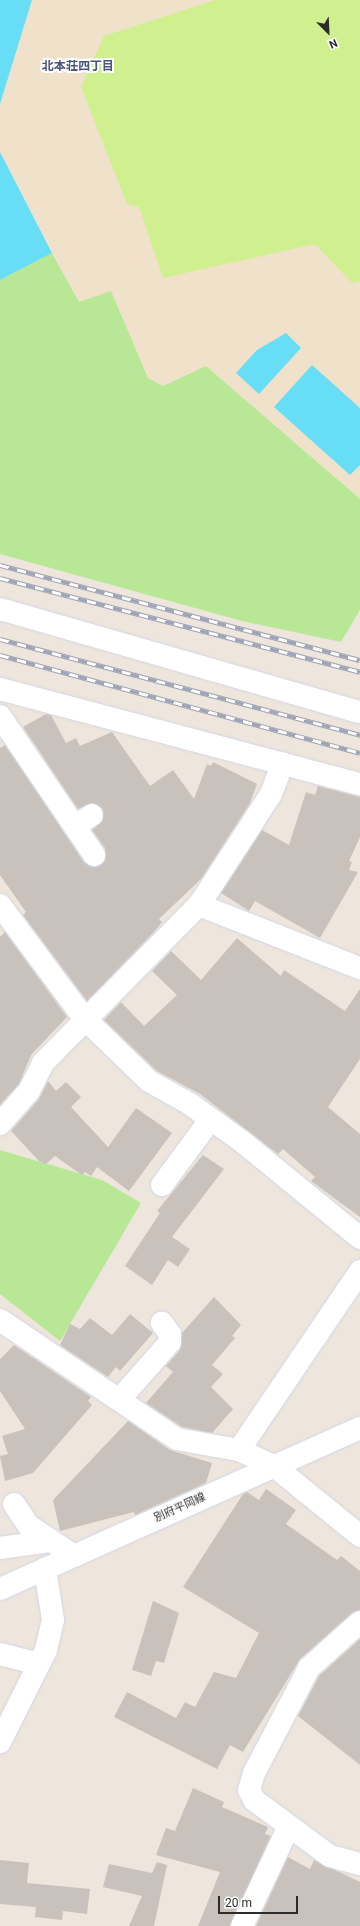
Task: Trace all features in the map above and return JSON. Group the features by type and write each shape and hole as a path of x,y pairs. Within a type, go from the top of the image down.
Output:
{"street":[{"path":"0,609 360,712"},
{"path":"0,689 360,784"},
{"path":"0,716 83,821 94,855"},
{"path":"0,1124 29,1090 43,1063 84,1018 199,905 270,794 283,763"},
{"path":"0,905 84,1018 149,1081 211,1119 360,1238"},
{"path":"199,905 360,968"},
{"path":"162,1185 211,1119"},
{"path":"239,1450 360,1271"},
{"path":"0,1320 177,1439 239,1450 274,1466 360,1536"},
{"path":"119,1400 170,1342 170,1334 162,1323"},
{"name":"別府平岡線","path":"0,1589 360,1428"},
{"path":"14,1504 29,1526 74,1556"},
{"path":"0,1548 50,1541"},
{"path":"0,1742 39,1664 53,1620 45,1569"},
{"path":"360,1622 309,1668 254,1773 249,1790 254,1800 330,1856 360,1864"},
{"path":"0,1654 39,1664"},
{"path":"242,1926 289,1826"}],"shaded area":[{"path":"32,0 360,0 360,499 206,366 163,386 148,378 111,291 79,302 0,152 0,104"}],"green space":[{"path":"215,0 360,0 360,281 352,283 315,244 163,278 139,207 127,204 81,87 104,36"},
{"path":"52,253 79,302 111,291 148,378 163,386 206,366 360,499 360,610 341,642 242,621 0,554 0,280"},
{"path":"0,1150 102,1180 141,1203 60,1341 0,1294"}],"water":[{"path":"0,0 32,0 0,104"},
{"path":"0,152 52,253 0,280"},
{"path":"286,333 301,348 259,394 236,373 257,350"},
{"path":"312,365 360,408 360,465 350,475 274,407"}],"building":[{"path":"46,714 51,715 66,743 76,738 80,746 112,732 150,786 173,770 194,799 207,764 211,766 213,762 257,784 249,805 201,879 159,919 162,922 153,933 87,1001 23,915 26,912 0,875 0,748 5,745 84,862 95,867 105,860 105,848 92,830 103,820 103,809 92,803 78,809 23,727"},
{"path":"318,786 360,797 360,837 349,861 352,862 349,870 358,872 320,938 255,901 249,911 221,893 262,830 289,845 306,792 315,795"},
{"path":"5,932 67,1017 31,1055 19,1084 0,1105 0,937"},
{"path":"237,938 281,976 284,970 345,1011 360,989 360,1059 328,1107 360,1134 360,1217 311,1181 315,1177 283,1149 278,1154 200,1094 157,1071 104,1020 121,1002 144,1026 177,995 152,971 171,951 201,980"},
{"path":"48,1081 56,1091 66,1082 81,1097 71,1107 108,1147 136,1108 172,1133 129,1191 97,1167 91,1176 85,1172 82,1175 55,1156 46,1164 39,1161 11,1131 39,1099"},
{"path":"203,1155 224,1169 172,1237 190,1249 178,1267 168,1260 152,1285 125,1266 160,1213 157,1211"},
{"path":"214,1297 241,1325 232,1336 235,1338 212,1365 223,1374 211,1387 233,1409 212,1433 182,1427 146,1403 173,1372 166,1366 180,1350 182,1333"},
{"path":"130,1314 153,1333 120,1371 116,1367 108,1377 60,1345 70,1324 80,1329 90,1318 112,1335"},
{"path":"14,1345 91,1397 88,1401 92,1405 33,1473 5,1481 0,1456 8,1454 2,1436 25,1429 0,1391 0,1359"},
{"path":"128,1421 170,1450 212,1463 206,1483 135,1515 134,1512 60,1531 53,1500"},
{"path":"266,1489 296,1510 286,1524 337,1560 341,1556 360,1571 360,1610 352,1613 300,1659 243,1752 230,1745 217,1769 114,1717 127,1692 176,1718 185,1702 195,1707 214,1672 236,1678 259,1633 183,1587 243,1494 247,1492 259,1500"},
{"path":"153,1601 179,1613 164,1663 156,1661 151,1676 132,1670"},
{"path":"360,1639 360,1765 298,1716 319,1676"},
{"path":"193,1788 224,1802 222,1807 268,1827 265,1834 271,1836 230,1926 198,1926 220,1872 156,1855 166,1828 175,1831"},
{"path":"288,1857 310,1869 314,1860 360,1882 360,1926 256,1926"},
{"path":"0,1860 29,1863 27,1883 90,1889 87,1914 63,1911 62,1920 35,1917 36,1907 0,1904"},
{"path":"157,1862 167,1865 154,1926 129,1926 142,1896 103,1887 109,1864 152,1873"}],"railway":[{"path":"0,565 360,660"},
{"path":"0,578 360,672"},
{"path":"0,639 360,735"},
{"path":"0,655 360,753"}],"district":[{"name":"北本荘四丁目","path":"78,67"}]}
